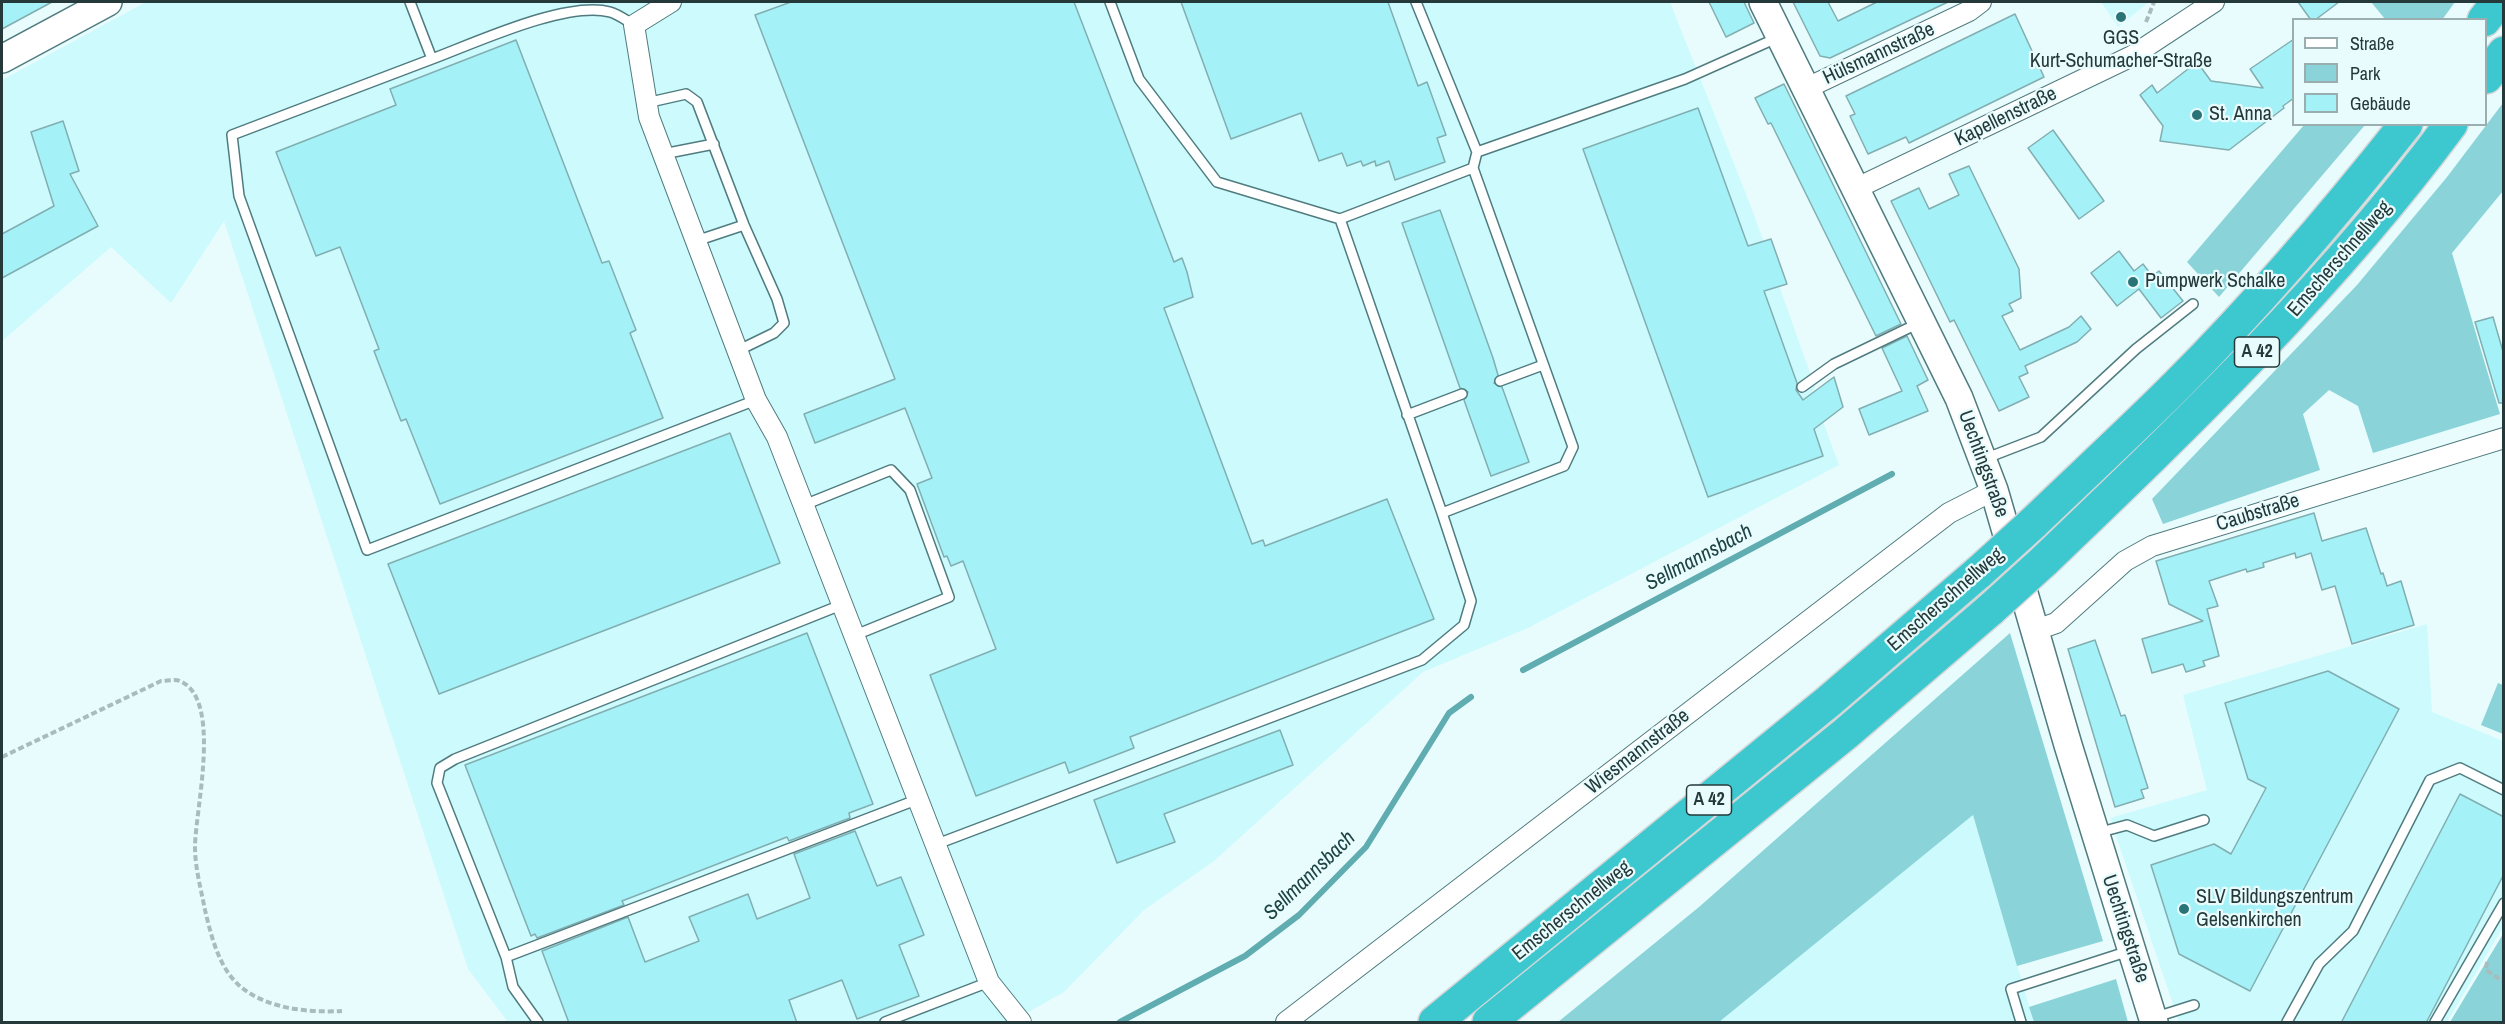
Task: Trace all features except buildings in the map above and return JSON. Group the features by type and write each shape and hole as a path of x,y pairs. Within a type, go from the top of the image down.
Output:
{"highway":[{"path":"2486,18 2498,2"},
{"path":"2487,76 2504,53"},
{"name":"Emscherschnellweg","path":"1435,1023 1820,709 2032,524 2178,384 2247,311 2314,237 2404,126"},
{"name":"Emscherschnellweg","path":"1489,1023 1845,734 2044,561 2203,408 2272,336 2381,213 2449,126"}],"street":[{"path":"2,58 108,2"},
{"path":"671,2 634,26 646,103 663,154 756,400 777,436 916,800 937,844 989,982 1022,1023"},
{"name":"Uechtingstraße","path":"1764,2 1922,322 1984,459 2094,833 2154,1020"},
{"name":"Hülsmannstraße","path":"1807,88 1969,11 1981,2"},
{"name":"Kapellenstraße","path":"1857,188 2132,57 2214,2"},
{"name":"Caubstraße","path":"2036,630 2056,623 2125,561 2152,546 2504,438"},
{"name":"Wiesmannstraße","path":"1286,1023 1948,513 1994,490"}],"lane":[{"path":"410,2 432,59"},
{"path":"1110,2 1139,79 1217,182 1340,219 1473,168"},
{"path":"1416,2 1477,152 1473,168 1573,447 1564,466 1442,513"},
{"path":"634,26 610,12 586,9 557,12 232,135 238,196 367,550 756,400"},
{"path":"1477,152 1685,80 1781,36"},
{"path":"646,103 686,94 697,102 744,225 777,299 784,323 774,333 737,351"},
{"path":"663,154 714,144"},
{"path":"937,844 1422,660 1464,625 1471,601 1340,219"},
{"path":"696,241 744,225"},
{"path":"1984,459 2041,437 2136,349 2193,304"},
{"path":"1802,387 1834,364 1922,322"},
{"path":"1500,381 1543,365"},
{"path":"1407,415 1462,394"},
{"path":"804,506 891,470 910,490 949,597 853,636"},
{"path":"538,1023 513,987 506,957 437,783 440,768 455,759 841,605"},
{"path":"2287,1023 2319,964 2353,931 2430,780 2460,768 2504,790"},
{"path":"506,957 916,800"},
{"path":"2094,833 2127,825 2154,836 2204,820"},
{"path":"2435,1023 2504,903"},
{"path":"2021,1023 2011,989 2132,950"},
{"path":"885,1023 989,982"},
{"path":"2154,1020 2194,1005"}],"path":[{"path":"2,757 161,681 179,680 192,691 203,720 204,768 195,846 198,876 211,936 229,975 260,1000 309,1012 342,1011"},
{"path":"2493,953 2486,970 2504,982"}],"shaded area":[{"path":"146,2 1670,2 1753,212 1815,387 1812,391 1839,465 1528,628 1423,672 1214,861 1144,910 1064,992 1011,1022 508,1022 468,969 224,221 171,303 111,247 2,341 2,80"},
{"name":"GGS Kurt-Schumacher-Straße","path":"2101,2 2149,2 2118,27"},
{"path":"2427,624 2432,712 2503,741 2503,927 2447,1022 2179,1022 2110,818 2207,790 2183,695"},
{"path":"1973,815 2034,1022 1718,1022"}],"green space":[{"path":"2371,2 2455,2 2443,18 2384,18"},
{"path":"2503,103 2503,191 2452,253 2500,414 2373,453 2358,406 2329,390 2303,414 2320,470 2163,524 2152,499 2357,285 2447,177"},
{"path":"2303,126 2364,126 2219,297 2187,262"},
{"path":"2010,633 2103,941 2017,966 1973,815 1719,1022 1558,1022 1699,907"},
{"path":"2498,683 2503,685 2503,734 2481,725"},
{"path":"2503,934 2503,1022 2450,1022"},
{"path":"2116,979 2128,1022 2034,1022 2029,1007"}],"waterway":[{"name":"Sellmannsbach","path":"1523,670 1892,474"},
{"name":"Sellmannsbach","path":"1120,1022 1245,956 1299,915 1366,847 1449,713 1471,697"}],"place":[{"name":"GGS Kurt-Schumacher-Straße","path":"2121,17"},
{"name":"St. Anna","path":"2197,115"},
{"name":"Pumpwerk Schalke","path":"2133,282"},
{"name":"SLV Bildungszentrum Gelsenkirchen","path":"2184,909"}]}
